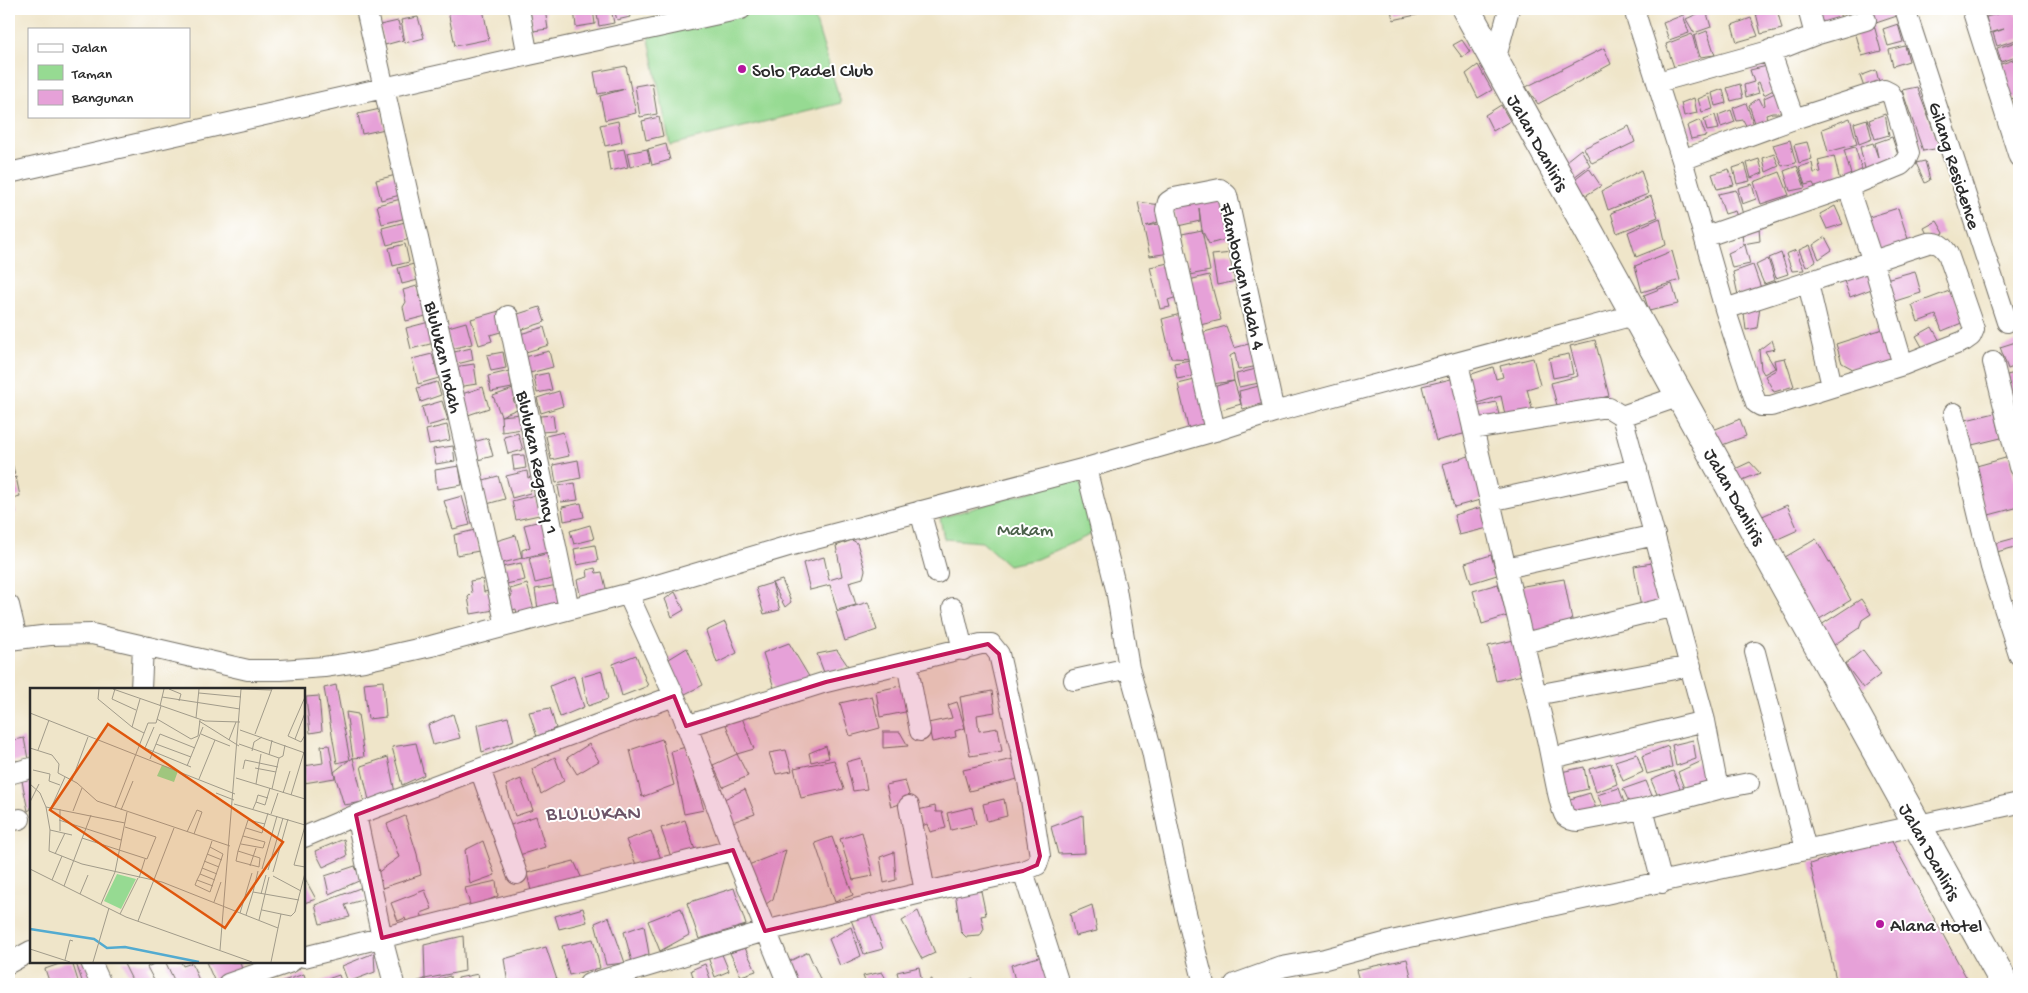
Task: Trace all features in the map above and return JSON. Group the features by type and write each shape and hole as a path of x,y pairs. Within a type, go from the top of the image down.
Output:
{"street":[{"name":"Blulukan Indah","path":"366,9 506,626"},
{"path":"519,9 526,46"},
{"path":"9,173 740,9"},
{"name":"Jalan Danliris","path":"1466,9 2005,984"},
{"path":"1495,61 1509,9"},
{"path":"1637,9 1636,16 1682,160 1725,309 1754,399 1761,406 1771,406 1902,365 1964,341 1971,336 1974,329 1948,254 1940,244 1928,243 1725,309"},
{"path":"1808,9 1815,35"},
{"name":"Gilang Residence","path":"1905,9 2007,322"},
{"path":"1972,9 2019,157"},
{"path":"1658,82 1866,20"},
{"path":"1770,50 1794,119"},
{"path":"1682,160 1794,119 1884,90 1890,93 1909,153 1908,157 1901,164 1848,187 1704,237"},
{"path":"1848,187 1873,262 1902,365"},
{"name":"Flamboyan Indah 4","path":"1215,431 1166,210 1168,202 1174,198 1220,189 1227,195 1274,412"},
{"path":"1808,282 1832,386"},
{"path":"9,605 13,640 50,634 92,634 248,670 282,670 364,661 431,646 628,594 792,545 1086,468 1274,412 1634,315"},
{"name":"Blulukan Regency 1","path":"508,316 569,609"},
{"path":"1993,362 2019,467"},
{"path":"1460,372 1564,814 1572,821 1643,809 1749,782"},
{"path":"1622,416 1680,396"},
{"path":"1473,429 1601,408 1609,408 1622,416 1706,721 1718,789"},
{"path":"1954,413 1991,567 2019,655"},
{"path":"1086,468 1116,589 1129,668 1152,751 1184,905 1204,984"},
{"path":"1490,501 1637,469"},
{"path":"920,511 936,573"},
{"path":"1506,568 1655,535"},
{"path":"628,594 674,696 765,931 788,984"},
{"path":"1524,643 1674,606"},
{"path":"953,608 963,650"},
{"path":"589,984 765,931 925,892 1023,871 1037,865 1040,856 1028,781 999,654 994,646 988,644 826,682 686,726"},
{"path":"141,688 143,646"},
{"path":"1755,652 1806,849"},
{"path":"907,663 920,731"},
{"path":"1536,695 1690,666"},
{"path":"1074,680 1129,668"},
{"path":"305,837 356,815 674,696"},
{"path":"1552,758 1706,721"},
{"path":"9,774 30,768"},
{"path":"480,769 516,874"},
{"path":"1235,984 1282,968 1325,959 1396,940 2019,803"},
{"path":"909,806 925,892"},
{"path":"1643,809 1662,883"},
{"path":"356,815 382,938 394,984"},
{"path":"305,958 733,850"},
{"path":"1023,871 1059,984"},
{"path":"9,963 30,952"},
{"path":"91,963 101,984"},
{"path":"228,984 288,963"}],"highlighted area":[{"path":"988,644 999,654 1040,856 1037,865 1023,871 765,931 733,850 382,938 356,815 674,696 686,726 826,682"}],"green space":[{"name":"Solo Padel Club","path":"749,9 812,9 841,103 670,145 648,34"},
{"name":"Makam","path":"1074,479 1081,482 1092,534 1037,559 1008,565 982,542 944,539 940,518"}],"building":[{"path":"483,9 489,39 455,46 448,11"},
{"path":"530,9 545,9 548,29 533,31"},
{"path":"574,9 593,9 595,24 576,27"},
{"path":"596,9 611,9 614,23 599,26"},
{"path":"614,9 628,9 630,17 617,20"},
{"path":"1391,9 1424,9 1425,13 1393,20"},
{"path":"1755,9 1777,9 1782,29 1761,34"},
{"path":"1817,9 1838,9 1841,18 1823,23"},
{"path":"1868,9 1898,9 1900,15 1873,24"},
{"path":"2015,9 2019,24 2019,39 1997,46 1993,33 2004,29 1990,33 1986,17"},
{"path":"1706,10 1711,27 1694,33 1686,19"},
{"path":"1683,15 1689,33 1669,40 1663,23"},
{"path":"418,17 424,38 405,43 401,20"},
{"path":"1751,18 1758,36 1737,42 1732,25"},
{"path":"398,21 403,40 385,45 380,25"},
{"path":"1898,24 1903,42 1888,46 1883,29"},
{"path":"1874,25 1881,51 1862,56 1855,31"},
{"path":"1707,31 1715,55 1700,57 1694,36"},
{"path":"1692,34 1699,60 1674,67 1666,44"},
{"path":"1462,40 1470,52 1462,57 1453,45"},
{"path":"2019,41 2019,56 2001,62 1997,48"},
{"path":"1905,46 1909,61 1893,66 1889,50"},
{"path":"1604,48 1611,64 1538,104 1526,87"},
{"path":"2019,58 2019,96 2009,100 1998,65"},
{"path":"1478,65 1492,90 1478,98 1466,74"},
{"path":"626,66 636,113 605,120 600,96 625,89 598,94 594,72"},
{"path":"1767,66 1775,89 1764,95 1759,82 1756,83 1759,93 1746,97 1744,85 1754,82 1750,70"},
{"path":"1876,70 1880,86 1865,90 1860,76"},
{"path":"652,83 657,114 640,117 635,86"},
{"path":"1740,84 1743,98 1731,101 1727,88"},
{"path":"1917,87 1940,148 1923,151 1902,90"},
{"path":"1723,89 1726,103 1715,106 1712,93"},
{"path":"1775,93 1784,113 1766,115 1769,127 1755,123 1749,105 1759,98 1763,106 1765,105 1764,98"},
{"path":"1709,94 1713,109 1702,112 1698,99"},
{"path":"1694,98 1697,113 1684,116 1681,103"},
{"path":"1746,103 1754,125 1748,129 1743,120 1737,121 1733,108"},
{"path":"1501,105 1510,121 1493,131 1485,115"},
{"path":"380,109 385,129 362,134 358,114"},
{"path":"1731,110 1735,122 1721,127 1718,115"},
{"path":"1885,114 1889,135 1875,139 1869,120"},
{"path":"1715,115 1719,129 1707,131 1704,119"},
{"path":"659,117 663,136 646,140 642,121"},
{"path":"1850,118 1857,144 1828,152 1822,129"},
{"path":"1867,119 1872,139 1859,144 1854,123"},
{"path":"1700,120 1706,136 1691,139 1687,126"},
{"path":"618,121 622,142 605,146 600,125"},
{"path":"1629,126 1635,142 1592,163 1584,148"},
{"path":"1892,137 1900,161 1866,173 1860,147 1873,143 1878,157 1875,143"},
{"path":"1790,140 1796,163 1782,166 1773,145"},
{"path":"1807,142 1812,159 1799,163 1794,145"},
{"path":"666,144 670,160 652,165 648,149"},
{"path":"1855,147 1864,176 1852,178 1844,150"},
{"path":"624,149 628,167 610,171 607,152"},
{"path":"647,149 650,162 630,167 627,153"},
{"path":"1581,149 1590,165 1566,183 1557,168"},
{"path":"1774,154 1779,166 1766,172 1763,158"},
{"path":"1834,156 1840,181 1816,189 1813,183 1805,185 1799,167 1812,163 1814,173 1821,172 1818,160"},
{"path":"1759,159 1763,173 1751,178 1747,163"},
{"path":"1925,161 1930,180 1925,183 1916,163"},
{"path":"1745,164 1750,181 1737,184 1733,168"},
{"path":"1797,166 1805,188 1790,191 1784,171"},
{"path":"1589,168 1601,186 1580,199 1572,181"},
{"path":"1729,169 1734,185 1717,189 1712,174"},
{"path":"1641,170 1648,194 1608,210 1602,191"},
{"path":"1780,172 1789,195 1761,204 1754,182"},
{"path":"396,175 400,195 381,200 376,180"},
{"path":"1752,184 1756,199 1742,204 1738,188"},
{"path":"1736,190 1744,218 1738,219 1735,211 1725,214 1718,194"},
{"path":"1220,196 1231,238 1209,244 1202,230 1199,208 1200,221 1178,226 1173,205"},
{"path":"1651,196 1658,217 1617,233 1611,213"},
{"path":"401,199 406,218 382,224 377,205"},
{"path":"1138,202 1161,205 1164,220 1146,226 1164,223 1170,253 1150,256"},
{"path":"1835,206 1843,224 1827,229 1820,214"},
{"path":"1898,208 1909,242 1877,253 1866,218"},
{"path":"1660,218 1666,245 1636,257 1628,232"},
{"path":"1937,221 1944,233 1930,240 1924,228"},
{"path":"405,222 410,239 387,245 382,228"},
{"path":"1759,227 1760,241 1743,244 1742,232"},
{"path":"1202,230 1210,271 1189,275 1182,234"},
{"path":"1825,237 1832,250 1819,259 1813,245"},
{"path":"405,244 409,262 393,266 389,248"},
{"path":"1745,245 1750,264 1732,268 1728,253"},
{"path":"1810,245 1816,261 1806,267 1799,250"},
{"path":"1796,250 1804,270 1792,271 1786,254"},
{"path":"1672,251 1680,280 1642,292 1635,266"},
{"path":"1232,253 1237,281 1217,285 1212,255"},
{"path":"1781,253 1788,274 1776,278 1769,258"},
{"path":"1768,259 1775,280 1764,284 1756,265"},
{"path":"1168,263 1177,297 1168,300 1170,307 1160,309 1150,267"},
{"path":"414,264 418,280 402,284 398,268"},
{"path":"1753,265 1763,294 1738,295 1733,272"},
{"path":"1871,271 1877,287 1850,297 1844,281"},
{"path":"1915,271 1921,293 1889,303 1882,280"},
{"path":"1209,275 1221,320 1200,325 1189,280"},
{"path":"1672,284 1678,304 1649,311 1644,295"},
{"path":"417,286 420,299 425,297 430,315 406,321 403,307 406,302 403,290"},
{"path":"1952,290 1964,322 1942,331 1936,315 1918,322 1912,305"},
{"path":"1760,306 1757,328 1746,330 1744,313"},
{"path":"540,307 545,322 520,330 515,315"},
{"path":"499,311 504,331 490,335 492,341 479,345 471,319"},
{"path":"1184,313 1195,359 1171,358 1162,319"},
{"path":"429,322 434,343 411,349 406,328"},
{"path":"466,322 472,344 451,349 445,328"},
{"path":"1226,326 1234,348 1252,343 1258,366 1238,370 1235,353 1230,356 1234,381 1212,384 1201,333"},
{"path":"544,327 549,345 526,352 520,334"},
{"path":"1932,327 1941,343 1925,352 1916,336"},
{"path":"1886,328 1897,361 1860,373 1842,363 1836,344"},
{"path":"1595,340 1609,396 1558,409 1551,383 1578,376 1570,346"},
{"path":"1772,340 1775,349 1765,351 1775,368 1764,374 1761,369 1759,350"},
{"path":"2019,341 2019,365 2008,369 2000,347"},
{"path":"471,348 473,360 453,365 450,353"},
{"path":"549,351 553,367 530,373 525,357"},
{"path":"503,352 506,368 491,371 487,355"},
{"path":"432,354 439,378 418,384 412,359"},
{"path":"1569,354 1573,374 1553,378 1549,358"},
{"path":"1533,358 1540,385 1527,389 1533,412 1506,419 1501,396 1474,404 1466,376 1493,367 1496,379 1503,377 1500,366"},
{"path":"1785,358 1794,386 1774,392 1765,376 1776,370 1774,360"},
{"path":"1195,359 1198,375 1177,379 1174,363"},
{"path":"474,364 477,384 457,387 454,367"},
{"path":"1256,369 1259,383 1239,387 1236,374"},
{"path":"509,371 512,388 491,392 488,376"},
{"path":"2019,372 2019,412 2016,413 2007,375"},
{"path":"548,373 552,390 537,393 534,376"},
{"path":"1455,378 1467,433 1436,441 1422,386"},
{"path":"1199,379 1210,427 1189,432 1178,384"},
{"path":"1234,381 1241,404 1221,410 1213,387"},
{"path":"437,382 441,395 421,402 417,388"},
{"path":"1259,386 1264,403 1243,409 1239,391"},
{"path":"483,387 489,408 468,415 462,394"},
{"path":"516,388 519,397 513,399 517,409 501,416 493,396"},
{"path":"559,391 563,406 541,413 537,398"},
{"path":"442,401 448,420 427,426 422,407"},
{"path":"1496,402 1500,419 1479,424 1475,407"},
{"path":"1995,413 2001,438 1972,445 1966,420"},
{"path":"521,414 522,429 502,432 501,416"},
{"path":"553,415 555,431 541,432 540,416"},
{"path":"1740,419 1746,436 1717,447 1711,431"},
{"path":"447,425 450,440 429,444 426,430"},
{"path":"563,432 569,456 551,460 546,436"},
{"path":"518,433 523,450 508,454 504,437"},
{"path":"488,438 493,456 474,461 470,443"},
{"path":"453,446 455,461 436,464 433,449"},
{"path":"9,452 15,474 9,475"},
{"path":"524,455 526,468 514,470 512,456"},
{"path":"1472,455 1484,499 1454,507 1443,464"},
{"path":"2009,457 2019,496 2019,507 1985,516 1973,467"},
{"path":"578,460 581,478 556,483 553,465"},
{"path":"1750,462 1760,473 1740,481 1735,469"},
{"path":"459,466 462,485 437,489 435,470"},
{"path":"527,471 528,478 533,476 536,487 531,489 530,493 512,498 506,476"},
{"path":"498,476 505,499 487,504 480,481"},
{"path":"16,477 20,496 9,499 9,479"},
{"path":"575,483 578,500 561,502 558,486"},
{"path":"535,495 539,515 516,520 512,501"},
{"path":"462,496 470,525 453,529 444,501"},
{"path":"13,501 16,513 9,515 9,502"},
{"path":"581,503 584,517 564,521 562,507"},
{"path":"1787,505 1798,530 1769,543 1758,518"},
{"path":"1482,507 1488,528 1459,535 1454,515"},
{"path":"545,520 553,551 522,558 522,550 530,547 524,525"},
{"path":"590,525 594,539 574,544 570,531"},
{"path":"475,530 479,551 457,555 454,535"},
{"path":"516,535 522,558 499,564 493,542"},
{"path":"2019,537 2019,546 1993,553 1993,544"},
{"path":"1816,539 1851,600 1816,621 1780,560"},
{"path":"852,540 857,543 865,570 863,578 849,582 856,605 837,610 830,585 810,590 803,563 824,557 829,580 842,576 836,546"},
{"path":"595,545 598,561 577,565 574,549"},
{"path":"550,553 556,578 535,583 529,558"},
{"path":"1491,555 1497,575 1471,583 1465,563"},
{"path":"1658,562 1665,603 1641,608 1634,566"},
{"path":"521,563 525,580 506,584 502,567"},
{"path":"595,568 596,573 602,572 607,592 581,598 577,580 588,577 587,570"},
{"path":"482,579 484,592 490,591 494,610 471,614 468,597 472,593 470,581"},
{"path":"1564,579 1573,625 1526,634 1518,587"},
{"path":"782,580 791,602 785,607 772,583"},
{"path":"772,583 780,610 764,614 756,588"},
{"path":"527,584 534,610 517,614 516,609 508,611 505,598 512,596 510,589"},
{"path":"1498,584 1507,616 1482,624 1473,591"},
{"path":"558,585 561,605 538,609 535,589"},
{"path":"675,592 684,610 672,617 665,599"},
{"path":"1861,599 1871,614 1862,620 1859,628 1834,645 1821,625"},
{"path":"868,602 877,630 845,641 836,612"},
{"path":"725,622 737,653 717,663 706,631"},
{"path":"1514,640 1522,675 1496,681 1488,646"},
{"path":"789,643 811,680 775,691 763,653"},
{"path":"687,648 703,685 683,695 669,659"},
{"path":"837,650 848,666 825,675 817,654"},
{"path":"1863,650 1881,674 1863,688 1845,664"},
{"path":"636,655 648,686 622,696 613,664"},
{"path":"602,671 608,699 588,706 582,677"},
{"path":"574,676 584,707 560,717 550,686"},
{"path":"383,681 386,717 368,719 364,683"},
{"path":"336,685 350,760 353,758 364,802 344,805 334,772 349,760 337,763 324,688"},
{"path":"905,685 910,711 880,717 876,691"},
{"path":"992,691 995,712 977,715 979,731 998,728 1002,751 970,756 960,697"},
{"path":"319,696 322,731 310,733 306,697"},
{"path":"872,696 880,728 850,736 840,703"},
{"path":"957,702 965,728 955,731 956,737 932,742 928,723 952,718 948,705"},
{"path":"550,708 556,728 537,737 529,712"},
{"path":"346,712 358,714 364,757 353,758"},
{"path":"453,714 460,738 433,745 428,725"},
{"path":"741,715 754,749 737,754 725,722"},
{"path":"508,717 514,741 482,752 477,725"},
{"path":"883,732 900,732 908,746 883,748"},
{"path":"24,738 28,759 9,762 9,741"},
{"path":"662,739 674,785 642,797 630,750"},
{"path":"1693,740 1696,759 1676,766 1672,745"},
{"path":"416,743 424,775 402,785 392,747"},
{"path":"589,744 599,761 577,774 567,758"},
{"path":"329,745 335,778 305,783 305,766 323,763 321,746"},
{"path":"826,746 829,758 811,762 809,753"},
{"path":"1668,746 1672,767 1647,774 1642,756"},
{"path":"686,747 704,810 684,814 671,751"},
{"path":"786,750 792,771 776,774 769,753"},
{"path":"737,754 748,776 723,787 713,765"},
{"path":"1637,754 1643,772 1623,781 1615,761"},
{"path":"388,757 395,793 369,800 361,766"},
{"path":"555,757 564,781 541,794 532,769"},
{"path":"861,758 867,789 853,791 846,762"},
{"path":"1018,758 1022,778 969,791 963,770"},
{"path":"834,760 844,789 801,798 794,768"},
{"path":"1702,761 1713,782 1685,791 1678,772"},
{"path":"1611,763 1617,784 1596,792 1589,769"},
{"path":"1584,767 1588,789 1567,794 1561,772"},
{"path":"1673,771 1682,793 1660,801 1651,780"},
{"path":"30,779 30,810 28,811 22,781"},
{"path":"521,779 533,810 515,816 506,785"},
{"path":"905,781 911,800 891,807 886,785"},
{"path":"1646,781 1653,798 1630,804 1623,789"},
{"path":"1619,788 1625,805 1605,811 1597,795"},
{"path":"745,789 755,814 727,824 718,802"},
{"path":"1590,793 1598,814 1571,819 1567,800"},
{"path":"1004,799 1007,816 987,821 983,804"},
{"path":"935,806 936,812 942,812 946,828 930,832 927,824 922,826 918,810"},
{"path":"972,807 976,824 951,830 947,813"},
{"path":"1083,815 1085,853 1058,854 1051,827"},
{"path":"405,816 417,854 421,875 382,888 377,873 399,857 387,824"},
{"path":"536,816 545,847 516,856 508,826"},
{"path":"685,820 695,850 671,857 661,828"},
{"path":"651,831 661,859 637,867 626,840"},
{"path":"862,832 873,876 853,880 840,839"},
{"path":"9,836 13,851 9,853"},
{"name":"Alana Hotel","path":"1889,836 1970,984 1837,984 1810,864"},
{"path":"832,837 853,895 835,902 815,843"},
{"path":"344,839 347,856 323,867 315,851"},
{"path":"483,841 495,875 470,884 465,850"},
{"path":"786,850 773,899 762,907 746,866"},
{"path":"894,852 896,880 884,883 880,857"},
{"path":"574,861 582,879 531,891 527,873"},
{"path":"355,866 361,880 329,894 325,876"},
{"path":"305,879 316,899 305,903"},
{"path":"496,881 498,896 471,908 465,888"},
{"path":"360,888 366,899 345,905 350,917 320,924 315,905"},
{"path":"734,888 746,925 699,939 687,903"},
{"path":"425,890 432,909 421,913 424,922 409,928 405,918 398,921 391,903"},
{"path":"981,891 986,915 981,916 984,929 980,936 966,937 961,932 955,892"},
{"path":"1092,905 1097,931 1075,936 1070,914"},
{"path":"583,908 587,922 559,929 555,916"},
{"path":"681,908 689,935 660,951 648,921"},
{"path":"918,911 935,953 922,959 902,921"},
{"path":"870,914 883,949 864,954 850,917"},
{"path":"609,917 625,963 606,965 595,923"},
{"path":"644,925 649,954 632,962 624,932"},
{"path":"851,927 861,956 840,966 829,939"},
{"path":"463,936 465,971 425,979 424,945"},
{"path":"593,939 600,968 569,975 562,946"},
{"path":"546,947 557,980 508,984 504,959"},
{"path":"745,948 756,971 741,976 730,953"},
{"path":"721,952 729,971 715,977 708,957"},
{"path":"808,952 820,979 808,984 795,984 786,963"},
{"path":"374,953 375,972 348,982 342,966"},
{"path":"1042,956 1049,982 1041,984 1016,984 1011,965"},
{"path":"1407,959 1413,984 1360,984 1356,970"},
{"path":"62,963 72,963 79,984 50,984 45,969"},
{"path":"76,963 86,963 96,984 83,984"},
{"path":"124,963 156,963 147,967 156,984 134,984"},
{"path":"166,963 182,963 183,966 192,963 200,983 174,980"},
{"path":"206,963 240,963 242,970 215,982"},
{"path":"705,964 712,984 695,984 691,970"},
{"path":"919,967 922,983 932,979 933,984 900,984 897,972"},
{"path":"882,972 889,984 866,984 863,976"},
{"path":"304,974 307,984 284,984 283,981"},
{"path":"478,974 480,984 458,984 458,978"},
{"path":"339,975 342,984 313,984"},
{"path":"450,976 451,984 432,984 432,981"},
{"path":"973,978 975,984 960,984"},
{"path":"425,979 426,984 409,984"}],"place":[{"name":"Solo Padel Club","path":"742,69"},
{"name":"Alana Hotel","path":"1880,924"}],"district":[{"name":"BLULUKAN","path":"594,812"}]}
